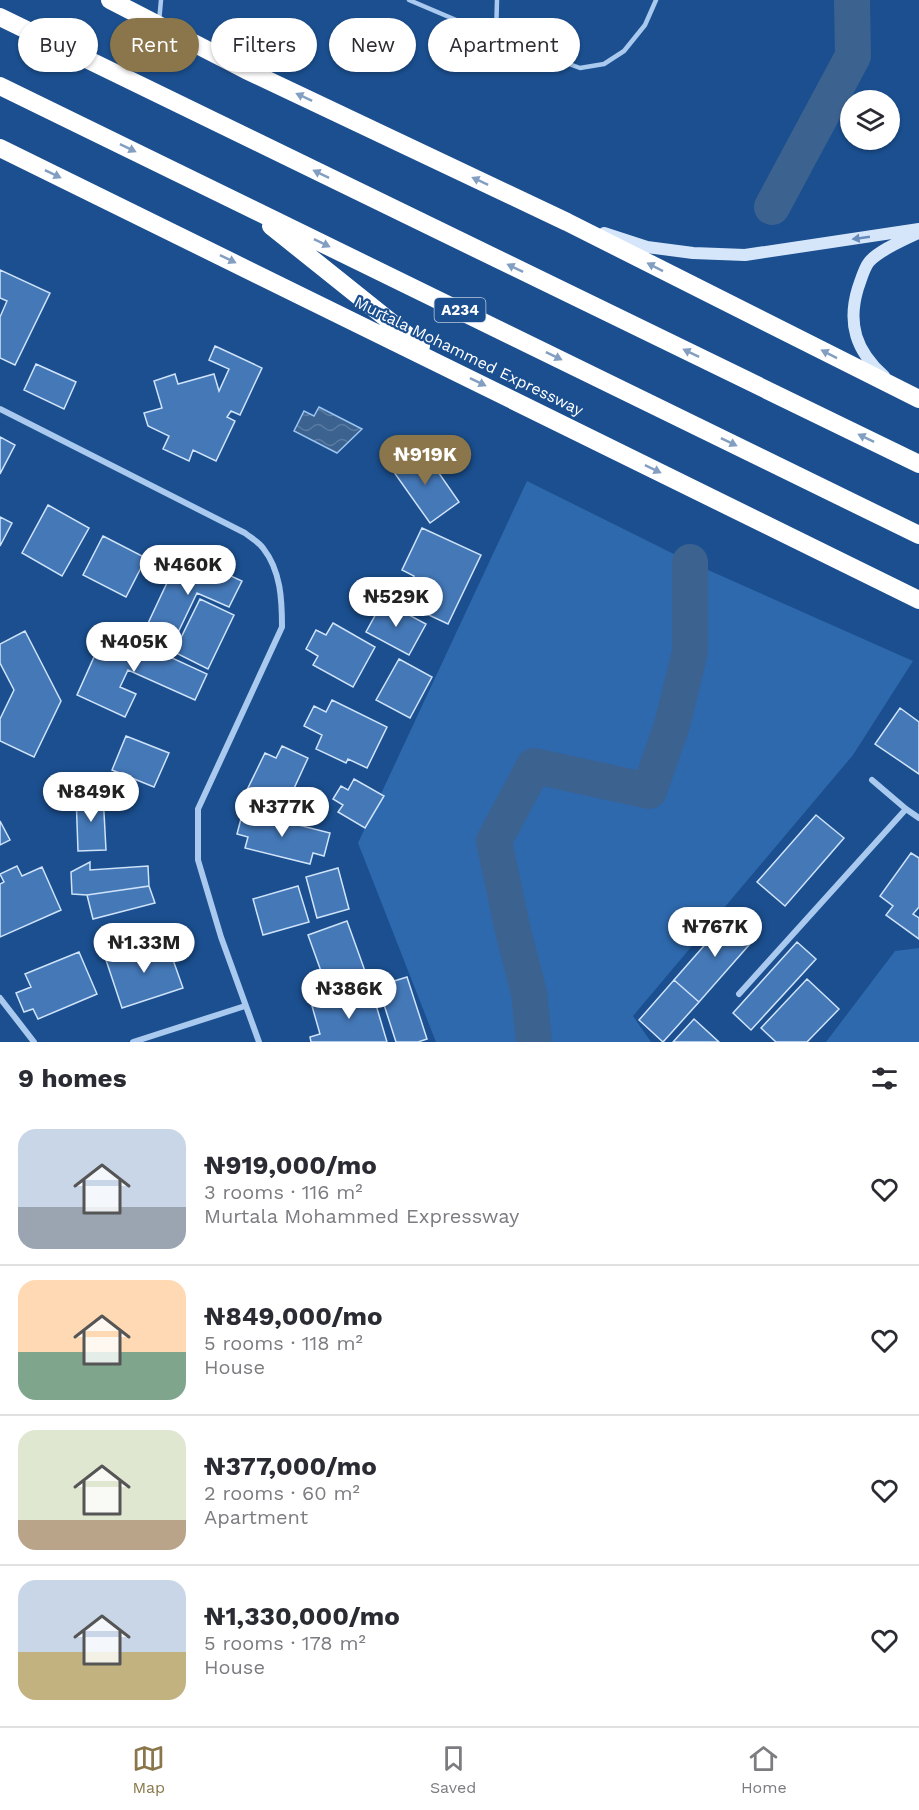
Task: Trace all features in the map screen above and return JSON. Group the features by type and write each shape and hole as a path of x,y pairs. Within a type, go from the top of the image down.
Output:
{"highway":[{"path":"110,0 147,18"},
{"path":"0,17 919,464"},
{"path":"199,45 246,70 567,222 919,399"},
{"name":"A234","path":"0,86 919,535"},
{"name":"Murtala Mohammed Expressway","path":"0,148 919,600"},
{"path":"244,205 449,368"}],"street":[{"path":"567,222 647,247 693,253 745,255 919,231"},
{"path":"900,391 868,362 856,339 853,318 855,298 869,262 886,249 919,231"},
{"path":"0,409 245,533 263,548 275,569 282,595 282,627 219,760 198,809 197,817 198,860 245,1006 259,1042"},
{"path":"872,780 919,818"},
{"path":"739,994 906,809"},
{"path":"0,998 34,1042"},
{"path":"133,1042 245,1006"}],"lane":[{"path":"160,18 161,0"},
{"path":"409,0 451,18"},
{"path":"497,0 497,18"},
{"path":"580,68 604,64 624,51 645,25 656,0"}],"shaded area":[{"path":"527,481 690,562 913,661 853,755 633,1016 651,1042 436,1042 358,843"},
{"path":"919,948 919,1042 826,1042 895,951"}],"water":[{"path":"319,407 362,429 337,453 294,431 304,411 314,416"}],"building":[{"path":"0,270 50,293 15,365 0,358 0,317 7,301 0,298"},
{"path":"215,346 262,368 240,415 231,411 227,417 235,421 216,461 193,450 189,461 163,449 169,436 148,426 144,413 162,408 154,381 175,374 178,384 214,374 219,391 229,369 209,360"},
{"path":"36,364 76,382 64,409 24,390"},
{"path":"0,437 15,445 0,474"},
{"path":"413,453 417,458 425,453 459,502 430,523 391,468"},
{"path":"48,505 89,528 62,576 22,553"},
{"path":"0,517 12,523 0,546"},
{"path":"422,528 481,555 448,624 401,602 414,576 402,570"},
{"path":"103,536 146,558 126,597 83,575"},
{"path":"181,553 242,581 229,607 197,593 171,647 143,634"},
{"path":"200,599 234,615 208,669 174,652"},
{"path":"383,601 426,624 409,655 366,632"},
{"path":"333,623 375,647 353,687 313,665 318,656 306,649 316,630 326,635"},
{"path":"107,628 207,674 195,700 128,670 120,687 136,694 125,717 77,695"},
{"path":"25,631 61,701 34,757 0,741 0,719 14,690 0,663 0,644"},
{"path":"399,659 432,677 410,718 376,700"},
{"path":"332,700 387,727 367,768 348,759 346,763 316,749 322,735 304,726 314,706 326,712"},
{"path":"900,708 919,722 919,774 875,744"},
{"path":"126,736 169,753 154,787 112,770"},
{"path":"282,746 308,758 285,808 247,790 265,753 276,758"},
{"path":"354,779 384,796 365,828 338,812 343,805 333,799 341,786 348,790"},
{"path":"103,794 106,850 78,851 76,795"},
{"path":"243,811 330,833 324,856 313,853 310,864 245,848 248,837 237,834"},
{"path":"816,815 844,838 785,906 757,882"},
{"path":"0,821 10,840 0,845"},
{"path":"911,853 919,858 919,907 913,914 919,918 919,939 886,915 893,906 880,896"},
{"path":"90,862 90,870 148,866 149,886 87,895 72,894 71,872"},
{"path":"17,866 22,876 42,867 61,910 0,937 0,884 4,882 0,874"},
{"path":"338,868 349,909 317,918 306,877"},
{"path":"149,886 155,903 93,919 87,895"},
{"path":"298,886 309,922 263,935 253,899"},
{"path":"731,915 756,937 699,1002 674,980"},
{"path":"347,921 365,971 326,985 308,935"},
{"path":"166,940 183,988 122,1008 106,960"},
{"path":"797,942 816,959 751,1030 733,1013"},
{"path":"79,952 97,994 38,1019 33,1009 24,1012 16,993 31,987 25,974"},
{"path":"407,977 427,1039 418,1042 396,1042 378,986"},
{"path":"807,979 839,1009 807,1042 776,1042 761,1028"},
{"path":"674,980 699,1002 663,1042 639,1020"},
{"path":"371,988 387,1042 311,1042 310,1037 320,1034 312,1006"},
{"path":"694,1019 719,1042 673,1042"}],"waterway":[{"path":"772,207 853,56 852,0"},
{"path":"534,1042 529,993 494,841 534,766 649,791 672,725 690,652 690,562"}]}
